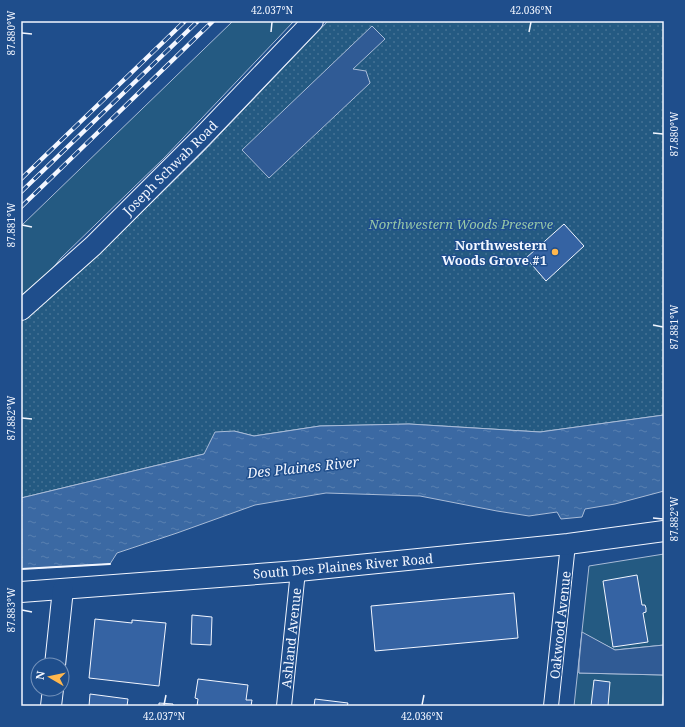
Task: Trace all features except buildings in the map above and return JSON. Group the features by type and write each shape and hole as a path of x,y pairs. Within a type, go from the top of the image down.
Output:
{"main road":[{"name":"Joseph Schwab Road","path":"21,310 93,246 202,137 313,21"},
{"name":"South Des Plaines River Road","path":"21,592 298,571 568,544 664,531"},
{"path":"56,657 62,589"}],"street":[{"name":"Oakwood Avenue","path":"551,706 568,544"},
{"name":"Ashland Avenue","path":"284,706 298,571"}],"green space":[{"path":"233,21 294,21 164,158 61,258 53,268 21,296 21,226"},
{"name":"Northwestern Woods Preserve","path":"328,21 664,21 664,415 540,432 409,424 320,426 254,436 234,431 204,454 21,498 21,322 94,259 202,153"},
{"path":"664,554 664,645 615,650 582,633 579,663 579,673 664,675 662,706 574,706 589,566"}],"shaded area":[{"path":"372,26 385,39 353,69 366,71 370,83 269,178 242,150"},
{"path":"582,632 615,650 664,645 664,675 579,673"}],"water":[{"name":"Des Plaines River","path":"664,415 664,491 615,504 585,509 582,517 561,519 557,512 529,516 420,496 326,493 255,505 117,553 110,564 21,569 21,498 204,454 215,432 234,431 254,436 320,426 409,424 540,432"}],"railway":[{"path":"21,179 185,21"},
{"path":"21,192 198,21"},
{"path":"21,207 213,21"}],"wall":[{"path":"21,569 110,564"}],"place":[{"name":"Northwestern Woods Grove #1","path":"555,252"}]}
